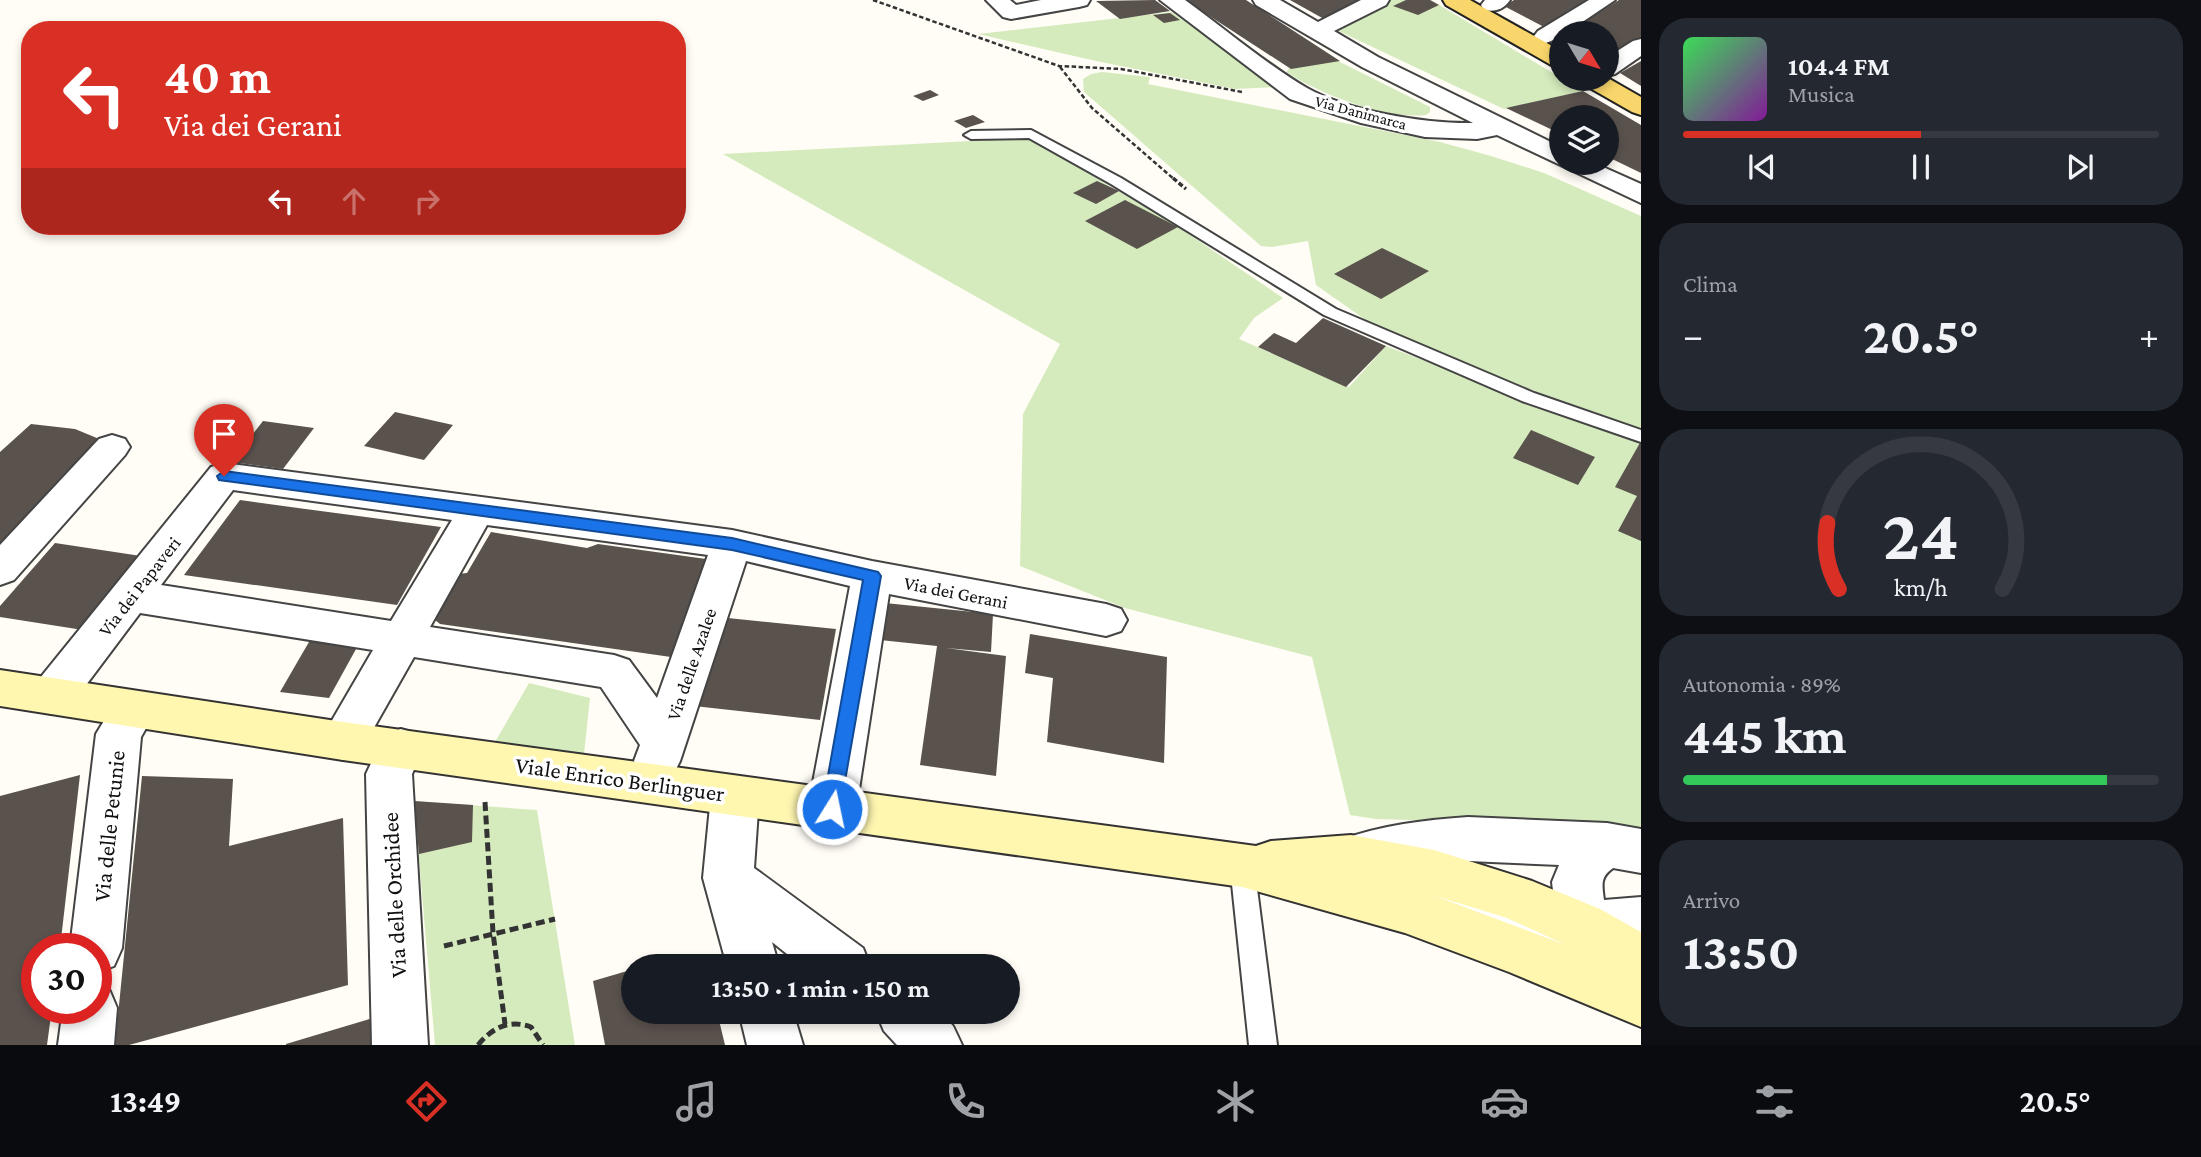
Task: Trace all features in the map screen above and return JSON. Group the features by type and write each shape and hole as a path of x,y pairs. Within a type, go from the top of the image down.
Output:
{"main road":[{"path":"1454,0 1549,54"},
{"path":"1492,2 1549,37"},
{"path":"1619,78 1641,91"},
{"path":"1613,91 1641,107"},
{"name":"Viale Enrico Berlinguer","path":"0,688 401,748 657,763 735,796 1242,864"},
{"path":"1242,864 1350,858 1434,873 1514,897 1583,926 1641,960"},
{"path":"1242,864 1405,909 1520,951 1641,1000"}],"street":[{"path":"1004,6 1079,0"},
{"name":"Via Danimarca","path":"1171,0 1299,94 1351,112 1413,126 1478,133 1497,127"},
{"path":"1267,0 1370,62 1549,151"},
{"path":"1317,31 1378,0"},
{"path":"1578,21 1604,0"},
{"path":"1619,61 1641,46"},
{"path":"1598,175 1641,195"},
{"path":"0,570 112,447"},
{"name":"Via dei Gerani","path":"224,476 732,544 872,576 1106,620"},
{"name":"Via dei Papaveri","path":"52,696 224,476"},
{"path":"343,741 476,511"},
{"name":"Via delle Azalee","path":"657,763 732,544"},
{"path":"832,809 872,576"},
{"path":"131,596 614,672 657,763"},
{"name":"Via delle Petunie","path":"98,933 120,734 135,709"},
{"name":"Via delle Orchidee","path":"401,748 388,774 401,1045"},
{"path":"735,796 728,878 750,954"},
{"path":"1350,858 1426,842 1468,839 1624,848"},
{"path":"1624,848 1586,859 1577,882 1583,926 1641,1000"},
{"path":"728,878 828,954"},
{"path":"1405,909 1583,926 1641,921"},
{"path":"86,1045 88,1024"},
{"path":"769,1024 775,1045"},
{"path":"914,1024 934,1045"}],"lane":[{"path":"971,135 1031,134 1116,181 1330,312 1528,397 1641,436"},
{"path":"1242,864 1263,1045"}],"path":[{"path":"873,0 1059,66 1121,69 1239,91 1299,94"},
{"path":"1059,66 1093,108 1193,194"},
{"path":"484,806 493,933 505,1024"},
{"path":"440,947 555,919"},
{"path":"478,1045 491,1031 505,1024 527,1025 536,1031 543,1045"}],"green space":[{"path":"1378,0 1431,0 1549,71 1549,91 1583,91 1504,109 1328,26"},
{"path":"1172,12 1279,87 1235,89 978,34"},
{"path":"1338,61 1430,107 1430,112 1426,115 1410,115 1354,104 1317,89 1286,72 1290,68"},
{"path":"1102,72 1150,77 1148,84 1440,142 1544,173 1641,216 1641,429 1477,370 1377,328 1316,285 1308,241 1272,247 1261,246 1084,92 1083,79"},
{"path":"1029,138 1178,227 1283,298 1254,318 1239,339 1349,387 1386,346 1641,444 1641,831 1571,821 1478,822 1376,819 1350,815 1312,657 1125,608 1020,566 1023,414 1060,344 723,154"},
{"path":"529,683 590,698 584,754 550,755 495,742"},
{"path":"414,801 537,810 575,1045 435,1045"}],"building":[{"path":"1155,0 1170,11 1120,19 1096,1"},
{"path":"1185,0 1246,0 1340,61 1291,69"},
{"path":"1290,0 1363,0 1324,19"},
{"path":"1406,0 1430,0 1439,5 1418,15 1393,6"},
{"path":"1514,0 1590,0 1557,21 1549,21 1546,28 1504,6"},
{"path":"1619,0 1641,0 1641,38 1619,52 1619,21 1585,21"},
{"path":"1170,13 1180,20 1164,23 1153,15"},
{"path":"1641,61 1641,86 1620,73"},
{"path":"930,90 939,95 923,101 913,96"},
{"path":"1583,91 1607,105 1549,105 1549,128 1506,108"},
{"path":"1619,112 1641,125 1641,173 1619,162"},
{"path":"973,115 985,122 966,128 954,121"},
{"path":"1097,181 1119,191 1096,204 1073,193"},
{"path":"1125,200 1178,227 1137,249 1085,221"},
{"path":"1382,248 1429,271 1381,299 1334,274"},
{"path":"1323,318 1386,346 1346,387 1258,347 1274,333 1296,343"},
{"path":"395,412 453,425 424,460 364,446"},
{"path":"263,421 314,428 283,469 231,462"},
{"path":"31,424 75,429 109,443 0,559 0,452"},
{"path":"1531,430 1595,457 1578,485 1513,458"},
{"path":"1641,441 1641,541 1618,531 1637,496 1615,487"},
{"path":"240,500 441,527 397,605 184,575"},
{"path":"491,532 587,548 598,544 706,559 671,657 440,624 435,620 435,614 458,574 467,573"},
{"path":"55,543 141,556 83,630 0,617 0,606"},
{"path":"885,603 993,614 991,652 946,648 1006,656 996,776 920,765 937,646 880,640"},
{"path":"718,617 836,629 820,720 694,706"},
{"path":"1030,634 1167,657 1164,763 1047,742 1053,678 1025,673"},
{"path":"313,635 361,640 329,698 280,692"},
{"path":"80,775 62,933 21,933 21,1024 50,1024 47,1045 0,1045 0,796"},
{"path":"142,776 233,779 229,846 343,818 348,985 129,1045 115,1045"},
{"path":"414,801 473,805 472,842 419,854"},
{"path":"621,973 621,1024 720,1024 725,1045 605,1045 593,981"},
{"path":"373,1018 375,1045 286,1045 286,1044"}],"route":[{"path":"224,476 732,544 872,576 832,809"}]}
